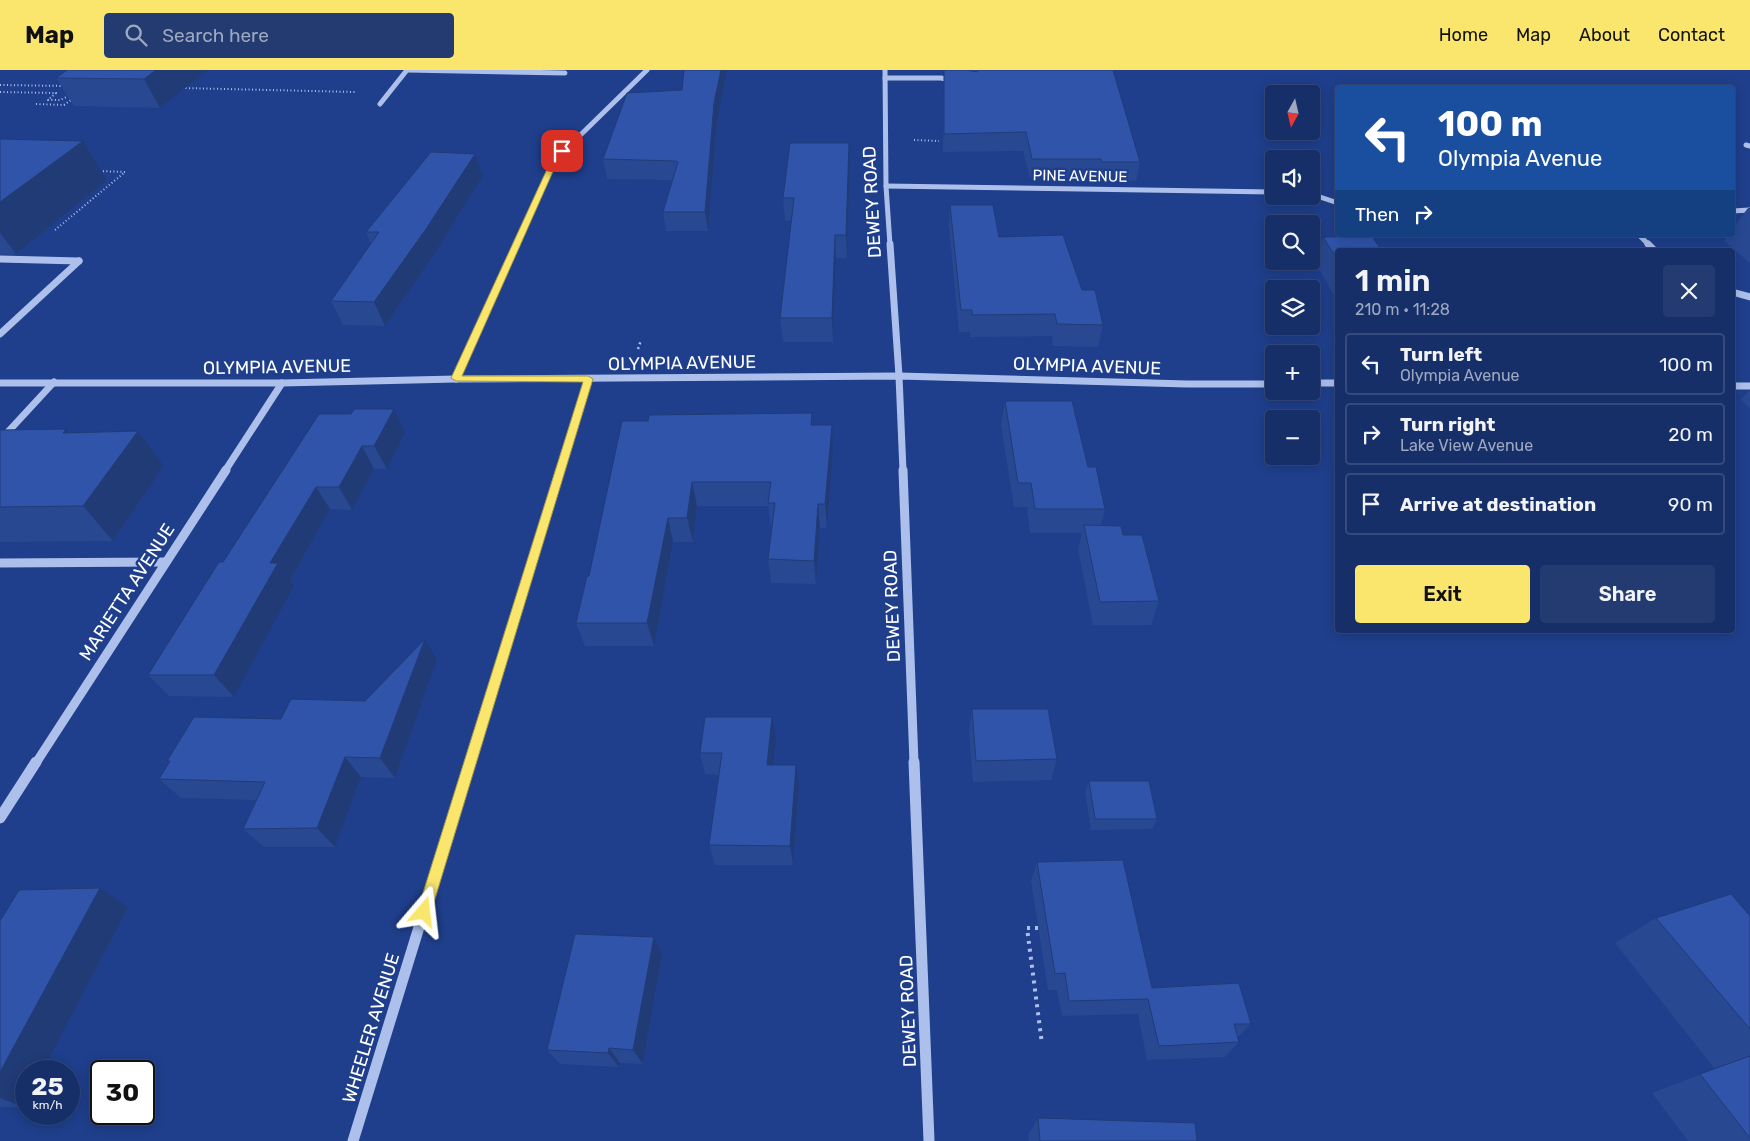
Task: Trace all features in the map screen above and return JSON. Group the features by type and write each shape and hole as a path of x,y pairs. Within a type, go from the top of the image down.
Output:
{"street":[{"path":"380,104 407,70 565,73"},
{"path":"456,378 552,167 566,147 647,70"},
{"path":"884,74 941,78 958,82"},
{"name":"DEWEY ROAD","path":"884,74 886,186 899,376 929,1141"},
{"name":"PINE AVENUE","path":"886,186 1265,192"},
{"path":"1320,197 1335,202"},
{"path":"1735,211 1750,210"},
{"path":"1641,237 1652,248"},
{"path":"0,259 79,261 0,334"},
{"path":"1735,293 1750,297"},
{"name":"OLYMPIA AVENUE","path":"0,383 282,384 456,378 588,379 899,376 1187,384 1265,384"},
{"name":"WHEELER AVENUE","path":"353,1141 588,379"},
{"path":"6,434 54,382"},
{"path":"1320,383 1335,383"},
{"name":"MARIETTA AVENUE","path":"0,818 282,384"},
{"path":"1735,386 1750,386"},
{"path":"0,563 166,562"}],"path":[{"path":"0,85 66,86"},
{"path":"180,88 361,92"},
{"path":"0,92 56,93 48,100 53,101 66,98 77,91"},
{"path":"36,104 64,105 78,95"},
{"path":"914,140 938,141"},
{"path":"55,230 125,172 96,171"},
{"path":"1038,928 1027,928 1042,1044"}],"building":[{"path":"67,70 156,70 144,79 56,78"},
{"path":"684,70 721,70 714,103 705,212 663,212 678,162 603,159 627,93 682,90"},
{"path":"944,70 977,72 979,70 1113,70 1140,162 1102,162 1101,159 1032,159 1026,132 944,134"},
{"path":"0,139 83,141 0,202"},
{"path":"790,143 849,143 846,235 835,235 832,318 780,318 794,198 783,198"},
{"path":"431,152 475,154 426,229 374,302 331,301 379,232 366,232"},
{"path":"950,205 993,205 999,237 1063,235 1082,290 1095,290 1103,325 1057,324 1055,314 972,315 972,310 961,310"},
{"path":"1323,237 1373,237 1380,248 1335,248 1335,256"},
{"path":"1005,401 1072,401 1088,467 1096,467 1105,509 1035,509 1031,483 1018,483"},
{"path":"354,409 394,409 374,446 362,446 339,487 316,487 270,563 278,563 214,675 148,675 219,562 223,562 319,414 351,414"},
{"path":"812,413 811,425 832,425 825,504 818,504 814,561 768,559 775,503 768,503 771,482 692,482 687,518 668,518 647,623 576,623 587,576 589,576 622,421 648,421 649,415"},
{"path":"66,429 63,433 138,431 83,506 0,507 0,430"},
{"path":"1084,525 1121,526 1123,535 1142,535 1159,601 1100,602"},
{"path":"425,639 380,758 345,757 317,828 243,829 265,782 159,779 170,761 167,761 194,717 281,719 291,699 365,701"},
{"path":"972,709 1048,709 1057,759 976,761"},
{"path":"705,717 772,717 767,765 796,765 790,846 709,845 722,753 700,753"},
{"path":"1089,781 1149,781 1157,819 1095,819"},
{"path":"1123,860 1152,988 1239,983 1251,1024 1234,1024 1239,1042 1159,1046 1148,999 1069,1001 1065,973 1055,974 1037,862"},
{"path":"100,888 0,1072 0,921 19,890"},
{"path":"1731,894 1750,916 1750,1029 1656,918"},
{"path":"575,934 654,937 633,1050 609,1048 608,1053 547,1050"},
{"path":"1750,1056 1750,1138 1700,1074"},
{"path":"1038,1118 1195,1123 1197,1141 1040,1141"}],"route":[{"path":"424,912 588,379 456,378 552,167 562,151"}]}
